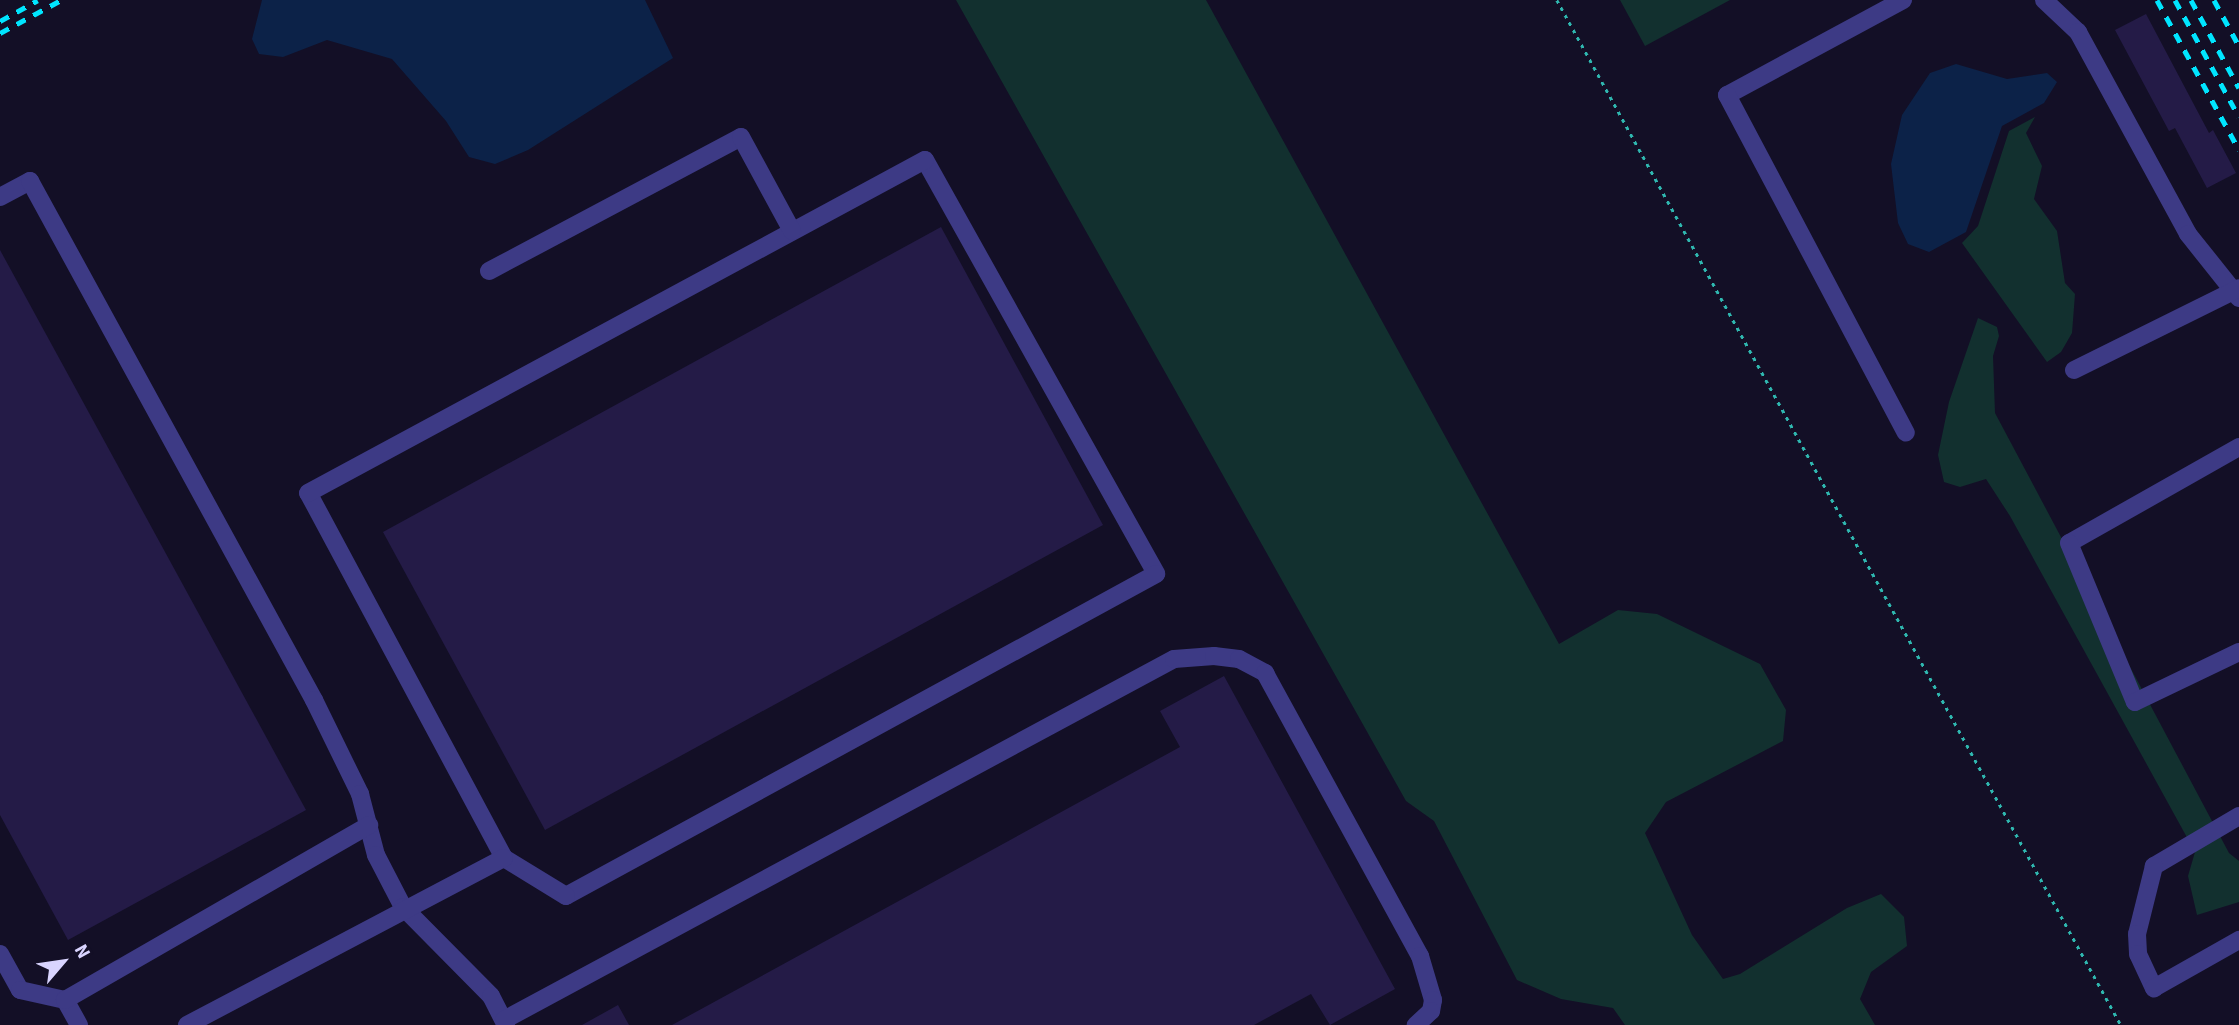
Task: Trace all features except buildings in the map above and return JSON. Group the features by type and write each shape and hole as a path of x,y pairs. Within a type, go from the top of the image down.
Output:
{"street":[{"path":"1903,0 1727,95 1906,432"},
{"path":"2044,0 2078,32 2188,234 2237,292 2074,370"},
{"path":"489,271 741,137 792,231"},
{"path":"925,160 1156,574 566,896 504,858 308,493 925,160"},
{"path":"0,198 30,181 314,700 360,794 376,855 407,906 491,996 505,1023 1174,659 1213,656 1239,659 1265,673 1420,957 1433,1000 1431,1011 1416,1025"},
{"path":"2239,447 2069,543 2135,702 2239,652"},
{"path":"2239,816 2154,866 2137,934 2138,954 2154,988 2239,940"},
{"path":"0,954 20,990 65,1000 369,825"},
{"path":"187,1025 407,906 504,858"},
{"path":"65,1000 79,1025"}],"path":[{"path":"1557,0 2121,1025"}],"green space":[{"path":"956,0 1206,0 1559,644 1618,610 1657,614 1760,664 1786,710 1783,741 1666,802 1645,833 1692,935 1723,979 1740,974 1847,908 1881,894 1904,917 1907,946 1871,972 1860,999 1875,1025 1625,1025 1613,1008 1561,999 1517,980 1434,821 1406,801"},
{"path":"1620,0 1730,0 1645,46"},
{"path":"2035,117 2026,133 2042,166 2034,199 2057,231 2065,283 2075,294 2072,333 2061,352 2047,362 1962,243 1978,226 2009,131"},
{"path":"1978,318 1997,327 1999,336 1993,356 1995,413 2229,853 2239,861 2239,902 2197,915 2188,876 2195,852 2010,516 1986,479 1960,487 1944,482 1938,455 1949,402"}],"water":[{"path":"262,0 645,0 673,58 528,150 495,164 469,157 446,121 392,59 327,40 283,57 259,54 252,39"},
{"path":"1956,64 2007,79 2047,73 2057,82 2044,103 2002,126 1966,232 1929,252 1908,244 1898,223 1891,164 1902,115 1930,73"}],"railway":[{"path":"0,21 38,0"},
{"path":"0,33 61,0"},
{"path":"2157,0 2239,150"},
{"path":"2175,0 2239,117"},
{"path":"2191,0 2239,88"},
{"path":"2214,0 2239,46"}]}
